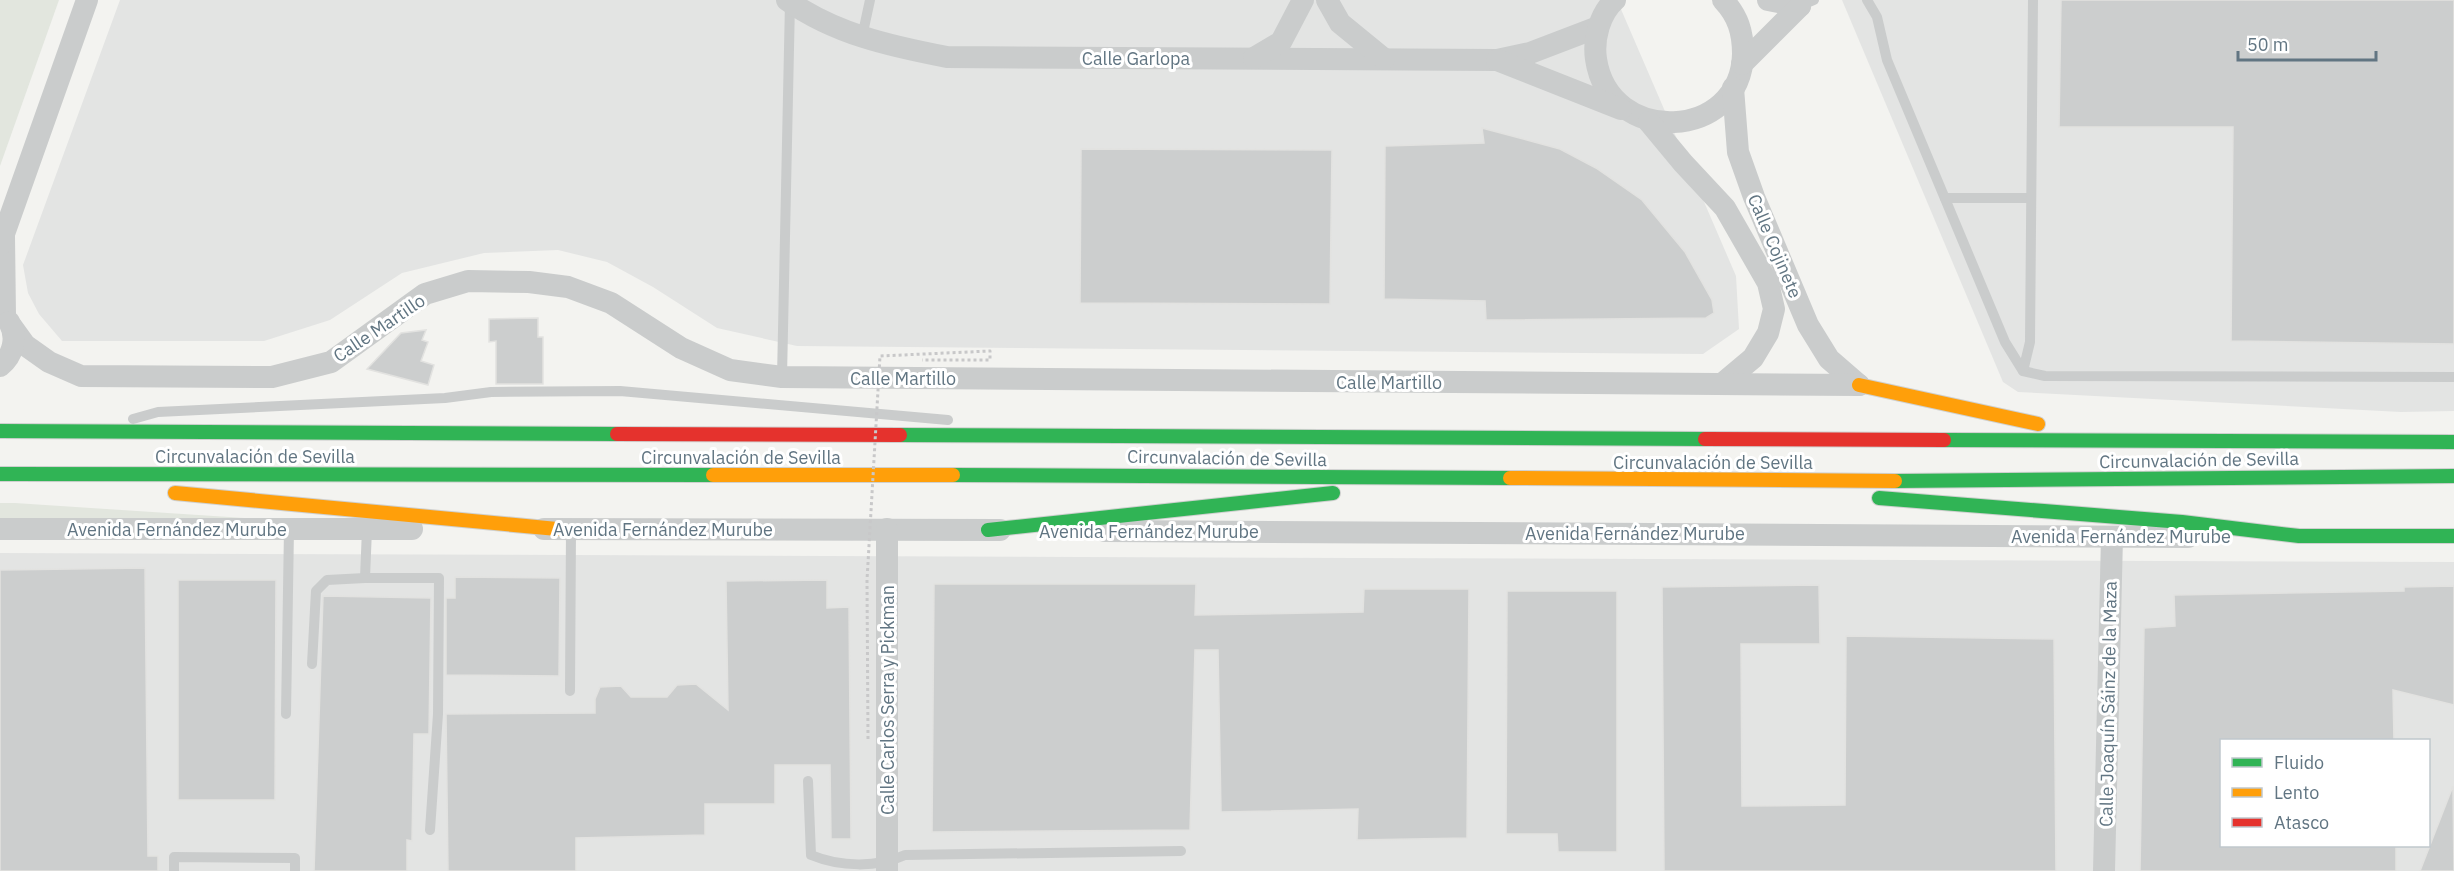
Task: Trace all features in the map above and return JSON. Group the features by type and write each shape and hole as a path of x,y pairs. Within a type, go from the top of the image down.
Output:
{"highway":[{"path":"1859,385 1922,401 2110,439"},
{"name":"Circunvalación de Sevilla","path":"0,431 2450,442"},
{"path":"0,475 129,489"},
{"name":"Circunvalación de Sevilla","path":"0,475 1156,475 1764,480 2454,476"},
{"path":"988,530 1308,498 1412,478"},
{"path":"1764,480 1916,503 2182,522 2299,536 2454,536"},
{"path":"164,492 564,529"}],"street":[{"path":"0,366 12,351 14,339 6,318 2,241 87,0"},
{"path":"72,44 96,0"},
{"path":"1254,59 1281,42 1304,0"},
{"path":"1327,0 1341,23 1384,59"},
{"path":"1612,1 1598,27 1595,53 1597,68 1608,92 1626,110 1649,122 1675,124 1693,120 1716,108 1733,88 1743,64 1743,36 1734,12 1723,0"},
{"path":"1768,0 1807,3"},
{"name":"Calle Garlopa","path":"788,1 811,17 880,44 947,57 1497,60 1530,53 1598,27"},
{"path":"1743,64 1807,3"},
{"name":"Calle Garlopa","path":"1497,60 1626,110"},
{"name":"Calle Cojinete","path":"1733,88 1738,152 1808,325 1829,359 1859,385"},
{"name":"Calle Cojinete","path":"1649,122 1725,208 1768,283 1774,309 1768,333 1753,358 1722,384"},
{"name":"Calle Martillo","path":"6,318 26,345 49,362 81,376 272,377 331,362 425,294 468,281 529,282 568,287 610,303 681,348 730,370 782,377 1859,385"},
{"name":"Avenida Fernández Murube","path":"0,529 887,529 2112,537 2299,536"},
{"name":"Calle Carlos Serra y Pickman","path":"887,529 887,867"},
{"name":"Calle Joaquín Sáinz de la Maza","path":"2104,871 2112,537"}],"lane":[{"path":"862,37 870,0"},
{"path":"1868,0 1877,17 1887,60 2005,342 2023,371 2045,376 2454,377"},
{"path":"2023,371 2030,342 2033,0"},
{"path":"782,377 788,1"},
{"path":"1945,198 2031,198"},
{"path":"78,433 158,412 445,398 502,392 620,391 964,422"},
{"path":"976,423 1071,435"},
{"path":"286,714 289,529"},
{"path":"365,578 367,529"},
{"path":"564,529 570,691"},
{"path":"312,664 316,591 327,580 439,578 438,714 430,830"},
{"path":"808,781 811,855 832,864 887,867 905,855 1181,851"},
{"path":"174,871 174,857 295,858 295,871"}],"path":[{"path":"868,739 867,580 880,356 990,351 990,360 922,360"}],"shaded area":[{"path":"0,0 59,0 0,166"},
{"path":"120,0 1617,0 1736,276 1739,329 1703,354 797,346 717,328 653,287 607,262 558,250 484,253 402,273 330,320 264,341 62,341 39,314 28,293 23,265"},
{"path":"1842,0 2454,0 2454,411 2401,412 2018,392 2003,382"},
{"path":"0,503 15,503 258,519 0,518"},
{"path":"0,553 2454,562 2454,871 0,871"}],"building":[{"path":"2061,0 2454,0 2454,344 2231,341 2233,127 2059,127"},
{"path":"1482,128 1560,149 1596,168 1642,200 1685,252 1712,300 1714,313 1706,318 1486,320 1485,301 1384,299 1385,146 1484,143"},
{"path":"1081,149 1332,150 1330,304 1080,303"},
{"path":"538,318 538,337 543,337 543,384 496,384 496,341 489,342 489,319"},
{"path":"426,330 422,340 428,342 421,361 434,365 428,385 367,369 401,333"},
{"path":"145,568 148,856 158,856 158,871 0,871 0,570"},
{"path":"455,577 560,578 559,676 446,675 446,598 455,598"},
{"path":"178,580 276,580 275,800 178,800"},
{"path":"827,580 827,608 849,607 851,839 831,839 830,765 775,765 775,804 705,804 705,835 576,838 576,871 448,871 446,714 595,713 595,699 600,687 621,686 631,697 667,697 677,685 696,684 728,710 726,581"},
{"path":"934,584 1196,584 1195,615 1363,612 1364,589 1469,589 1467,838 1357,840 1358,809 1221,812 1218,650 1195,650 1190,830 932,832"},
{"path":"1819,585 1820,644 1741,644 1742,806 1845,805 1846,636 2054,639 2056,871 1664,871 1662,587"},
{"path":"2454,586 2454,705 2393,690 2394,739 2220,739 2220,847 2396,847 2396,871 2140,871 2144,628 2175,626 2174,595 2404,591 2404,587"},
{"path":"1507,591 1617,591 1617,852 1558,852 1557,834 1506,834"},
{"path":"323,596 431,598 429,734 414,734 412,841 407,840 407,871 314,871"},
{"path":"2453,786 2454,871 2420,871"}],"traffic: fast":[{"path":"0,431 617,434"},
{"path":"900,435 1705,439"},
{"path":"1944,440 2454,442"},
{"path":"0,474 713,475"},
{"path":"953,475 1510,478"},
{"path":"1895,481 2454,476"},
{"path":"988,530 1333,493"},
{"path":"1879,498 2182,522 2299,536 2454,536"}],"traffic: slow":[{"path":"1859,385 2038,424"},
{"path":"713,475 953,475"},
{"path":"1510,478 1895,481"},
{"path":"175,493 557,529"}],"traffic: jam":[{"path":"617,434 900,435"},
{"path":"1705,439 1944,440"}]}
